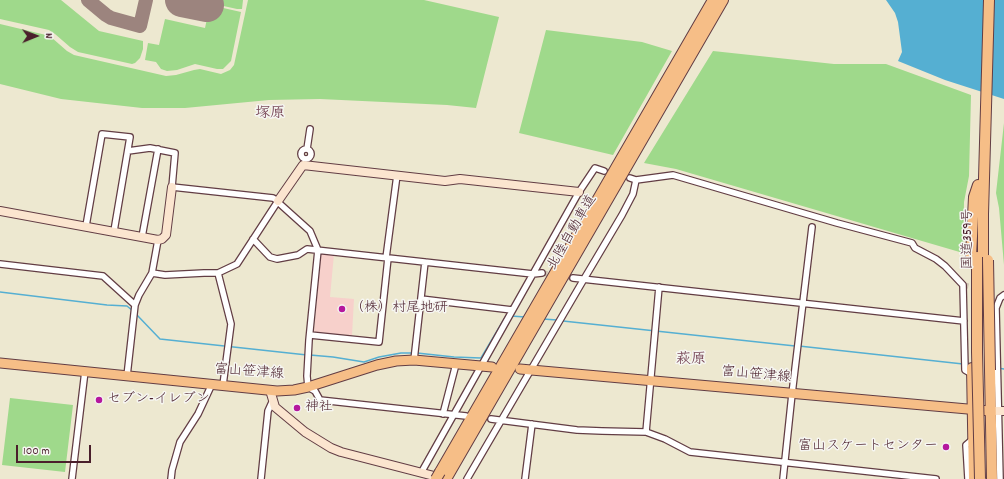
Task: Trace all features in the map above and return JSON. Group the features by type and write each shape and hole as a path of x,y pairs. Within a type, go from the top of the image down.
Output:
{"highway":[{"name":"北陸自動車道","path":"627,158 713,0"},
{"name":"北陸自動車道","path":"439,477 627,158 723,0"},
{"name":"国道359号","path":"980,479 977,322 978,185 983,0"},
{"name":"国道359号","path":"986,479 983,214 989,0"},
{"path":"974,479 971,268 974,197 978,185"},
{"path":"984,195 987,219 990,370 998,411 992,479"}],"main road":[{"name":"富山笹津線","path":"0,363 270,390 294,390 308,387 377,365 396,361 414,360 492,367"},
{"name":"富山笹津線","path":"520,370 998,411"}],"street":[{"path":"152,273 165,275 218,273 237,264 303,164 311,155 310,150 306,149 310,129"},
{"path":"86,226 102,134 130,137 114,231"},
{"path":"0,211 158,240 162,239 166,235 175,153 150,148 128,151"},
{"path":"142,237 158,149"},
{"path":"305,162 445,181 460,179 579,192"},
{"path":"421,473 579,192 595,168 604,172"},
{"path":"310,335 379,342 397,175"},
{"path":"467,479 625,210 633,194 633,179 673,175 837,223 912,243 915,248 936,259 945,266 963,285 965,370 972,371"},
{"path":"172,187 273,198 310,231 318,250 307,376 308,387 315,391 320,400 466,416"},
{"path":"783,479 812,226"},
{"path":"253,239 270,258 277,259 298,255 307,249 533,274 542,273"},
{"path":"127,376 135,305 152,273 158,240"},
{"path":"414,360 425,262"},
{"path":"0,264 103,276 135,305"},
{"path":"218,273 230,324 223,385"},
{"path":"574,278 964,321"},
{"path":"646,432 659,287"},
{"path":"996,292 1002,296 996,308 1000,479"},
{"path":"421,299 512,310"},
{"path":"443,414 456,364"},
{"path":"72,479 85,372"},
{"path":"171,479 180,442 198,414 212,384"},
{"path":"270,390 275,407 306,432 331,448 341,452 439,477"},
{"path":"260,479 268,411 273,400"},
{"path":"491,419 577,430 602,432 646,432 665,439 690,452 936,479"},
{"path":"525,479 532,424"},
{"path":"968,479 966,444 973,438"}],"shaded area":[{"path":"321,253 334,254 330,297 354,299 352,335 314,333"}],"green space":[{"path":"0,0 61,0 99,31 143,41 143,49 140,58 132,64 78,52 49,30 0,19"},
{"path":"211,0 243,0 242,9 210,3"},
{"path":"248,0 424,0 499,17 476,108 447,105 320,99 269,100 185,108 142,108 61,99 0,84 0,24 51,37 74,55 166,76 200,69 221,74 230,70 234,65"},
{"path":"210,5 241,12 231,61 223,69 195,64 177,70 167,71 161,69 156,62 145,60 148,43 159,45 165,19 205,28"},
{"path":"546,30 642,42 672,51 613,155 519,133"},
{"path":"713,51 834,64 886,64 971,95 969,176 964,202 963,253 676,169 644,163"},
{"path":"1004,123 1004,265 999,208 996,193"},
{"path":"10,398 73,405 65,472 2,465"}],"water":[{"path":"886,0 1004,0 1004,99 945,80 898,61 902,52 898,22 895,13"}],"waterway":[{"path":"0,292 127,306 133,311"},
{"path":"136,314 160,339 307,355"},
{"path":"417,353 481,358 507,316"},
{"path":"511,316 525,317"},
{"path":"543,319 557,320"},
{"path":"563,321 795,346"},
{"path":"799,346 963,364"},
{"path":"310,355 364,362 379,357 401,353 413,353"},
{"path":"998,368 1004,369"}],"taxiway":[{"path":"88,0 111,18 140,26 146,0"}],"runway":[{"path":"182,0 207,5"}],"tunnel":[{"path":"542,273 573,278"},
{"path":"963,285 996,292"}],"place":[{"name":"（株）村尾地研","path":"342,309"},
{"name":"セブン-イレブン","path":"99,400"},
{"name":"神社","path":"297,408"},
{"name":"富山スケートセンター","path":"946,447"}],"district":[{"name":"塚原","path":"270,115"},
{"name":"萩原","path":"691,361"}]}
